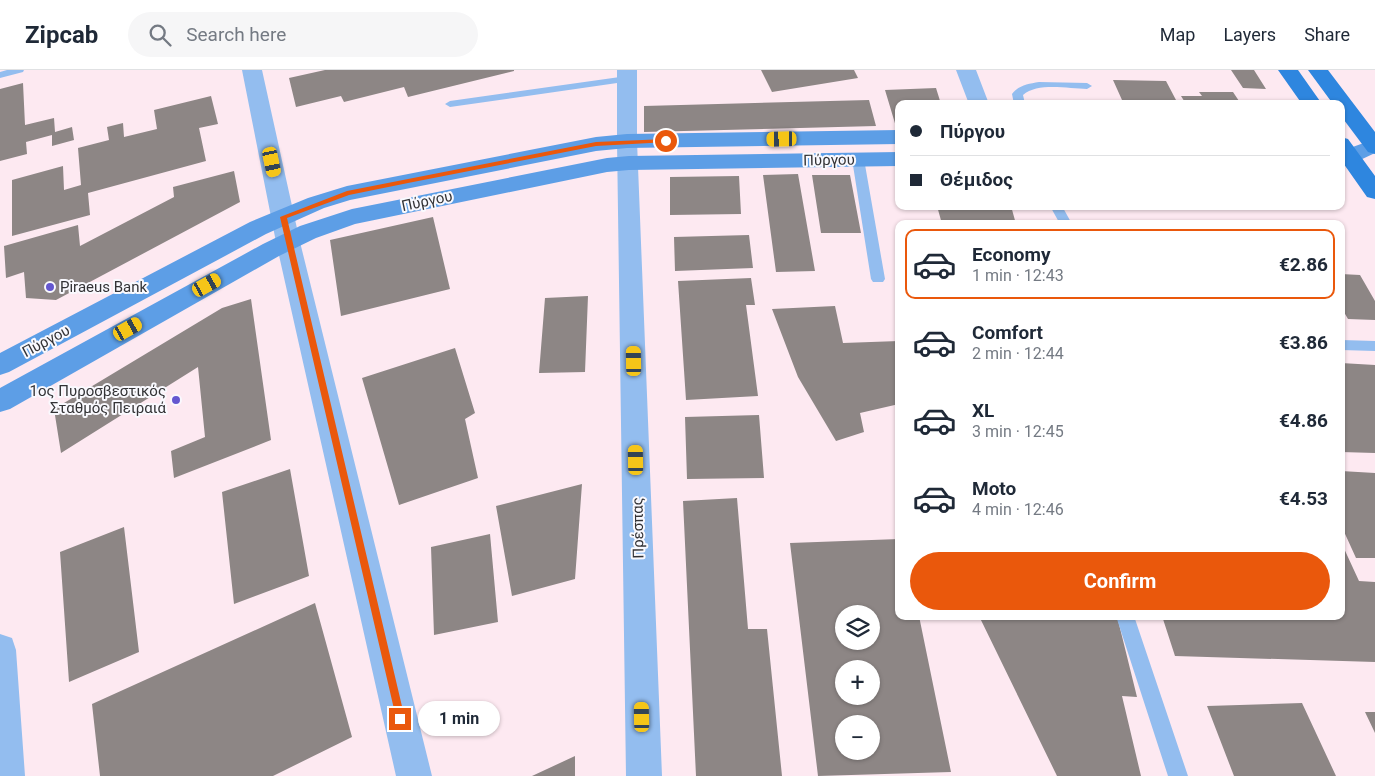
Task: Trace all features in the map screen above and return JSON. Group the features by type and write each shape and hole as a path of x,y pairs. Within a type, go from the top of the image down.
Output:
{"main road":[{"path":"1288,70 1309,100"},
{"path":"1318,70 1340,100"},
{"path":"1345,106 1375,146"},
{"path":"1345,153 1375,192"}],"street":[{"path":"253,70 286,229 414,776"},
{"path":"966,70 977,100"},
{"name":"Πρέσπας","path":"627,74 644,776"},
{"path":"1345,136 1375,146"},
{"name":"Πύργου","path":"0,365 258,228 308,232 352,217 607,165 628,152 895,137"},
{"path":"1345,152 1375,146"},
{"name":"Πύργου","path":"628,152 895,159"},
{"name":"Πύργου","path":"0,401 286,229"},
{"path":"0,650 8,776"}],"lane":[{"path":"0,75 19,70"},
{"path":"450,104 627,74"},
{"path":"1019,100 1017,94 1021,89 1031,85 1087,86"},
{"path":"858,159 878,279"},
{"path":"1345,345 1375,346"},
{"path":"1126,620 1178,776"}],"shaded area":[{"path":"0,70 1375,70 1375,776 0,776"}],"building":[{"path":"325,70 514,71 408,97 404,87 344,102 341,96 296,107 289,78"},
{"path":"761,70 854,70 858,78 772,92"},
{"path":"1231,70 1254,70 1266,89 1243,88"},
{"path":"1113,80 1166,81 1176,100 1149,100 1122,100"},
{"path":"23,83 25,125 54,118 55,132 72,127 74,140 52,146 52,135 26,142 27,154 0,161 0,89"},
{"path":"936,88 940,100 895,100 895,123 885,90"},
{"path":"1199,92 1233,92 1238,100 1184,100 1181,96 1202,96"},
{"path":"211,96 218,124 199,128 206,161 88,193 90,215 12,236 12,180 63,166 64,190 81,185 78,148 109,140 107,127 123,123 124,137 157,129 154,110"},
{"path":"869,100 876,126 644,132 644,106"},
{"path":"234,171 240,202 56,300 26,298 24,272 6,278 4,246 78,225 80,246 174,197 173,187"},
{"path":"798,174 815,271 776,272 763,175"},
{"path":"812,175 850,175 861,233 821,233"},
{"path":"739,176 741,214 670,215 670,177"},
{"path":"938,210 1012,210 1015,220 941,220"},
{"path":"433,217 450,289 341,316 330,240"},
{"path":"749,235 753,268 675,271 674,237"},
{"path":"1345,274 1360,275 1375,301 1375,320 1348,319 1345,314"},
{"path":"751,278 755,305 746,305 758,396 686,400 678,281"},
{"path":"588,296 585,372 539,373 545,298"},
{"path":"251,299 271,440 174,478 171,451 205,437 198,367 61,453 54,409 222,308"},
{"path":"835,306 843,343 895,341 895,405 860,413 864,432 836,441 798,377 772,309"},
{"path":"455,348 475,413 465,419 478,478 399,505 362,378"},
{"path":"1345,363 1375,365 1375,453 1345,452"},
{"path":"759,415 764,478 687,479 685,417"},
{"path":"290,469 309,576 234,604 222,492"},
{"path":"1345,471 1375,473 1375,558 1356,558 1345,534"},
{"path":"582,484 575,579 512,596 496,506"},
{"path":"737,498 748,629 767,629 782,776 696,776 683,501"},
{"path":"124,527 139,652 69,682 60,552"},
{"path":"490,534 498,622 434,635 431,547"},
{"path":"895,539 895,620 920,620 951,772 818,776 790,543"},
{"path":"1345,551 1359,581 1375,582 1375,662 1175,656 1163,620 1345,620"},
{"path":"315,603 352,737 273,776 100,776 92,704"},
{"path":"981,620 1118,620 1137,697 1122,696 1141,776 1057,776"},
{"path":"1302,703 1336,776 1234,776 1207,706"},
{"path":"1365,712 1375,712 1375,733"},
{"path":"575,756 575,776 532,776"}],"place":[{"name":"Piraeus Bank","path":"50,287"},
{"name":"1ος Πυροσβεστικός Σταθμός Πειραιά","path":"176,400"}],"route":[{"path":"400,719 288,242 284,217 316,203 347,193 596,144 627,141 666,141"}]}
